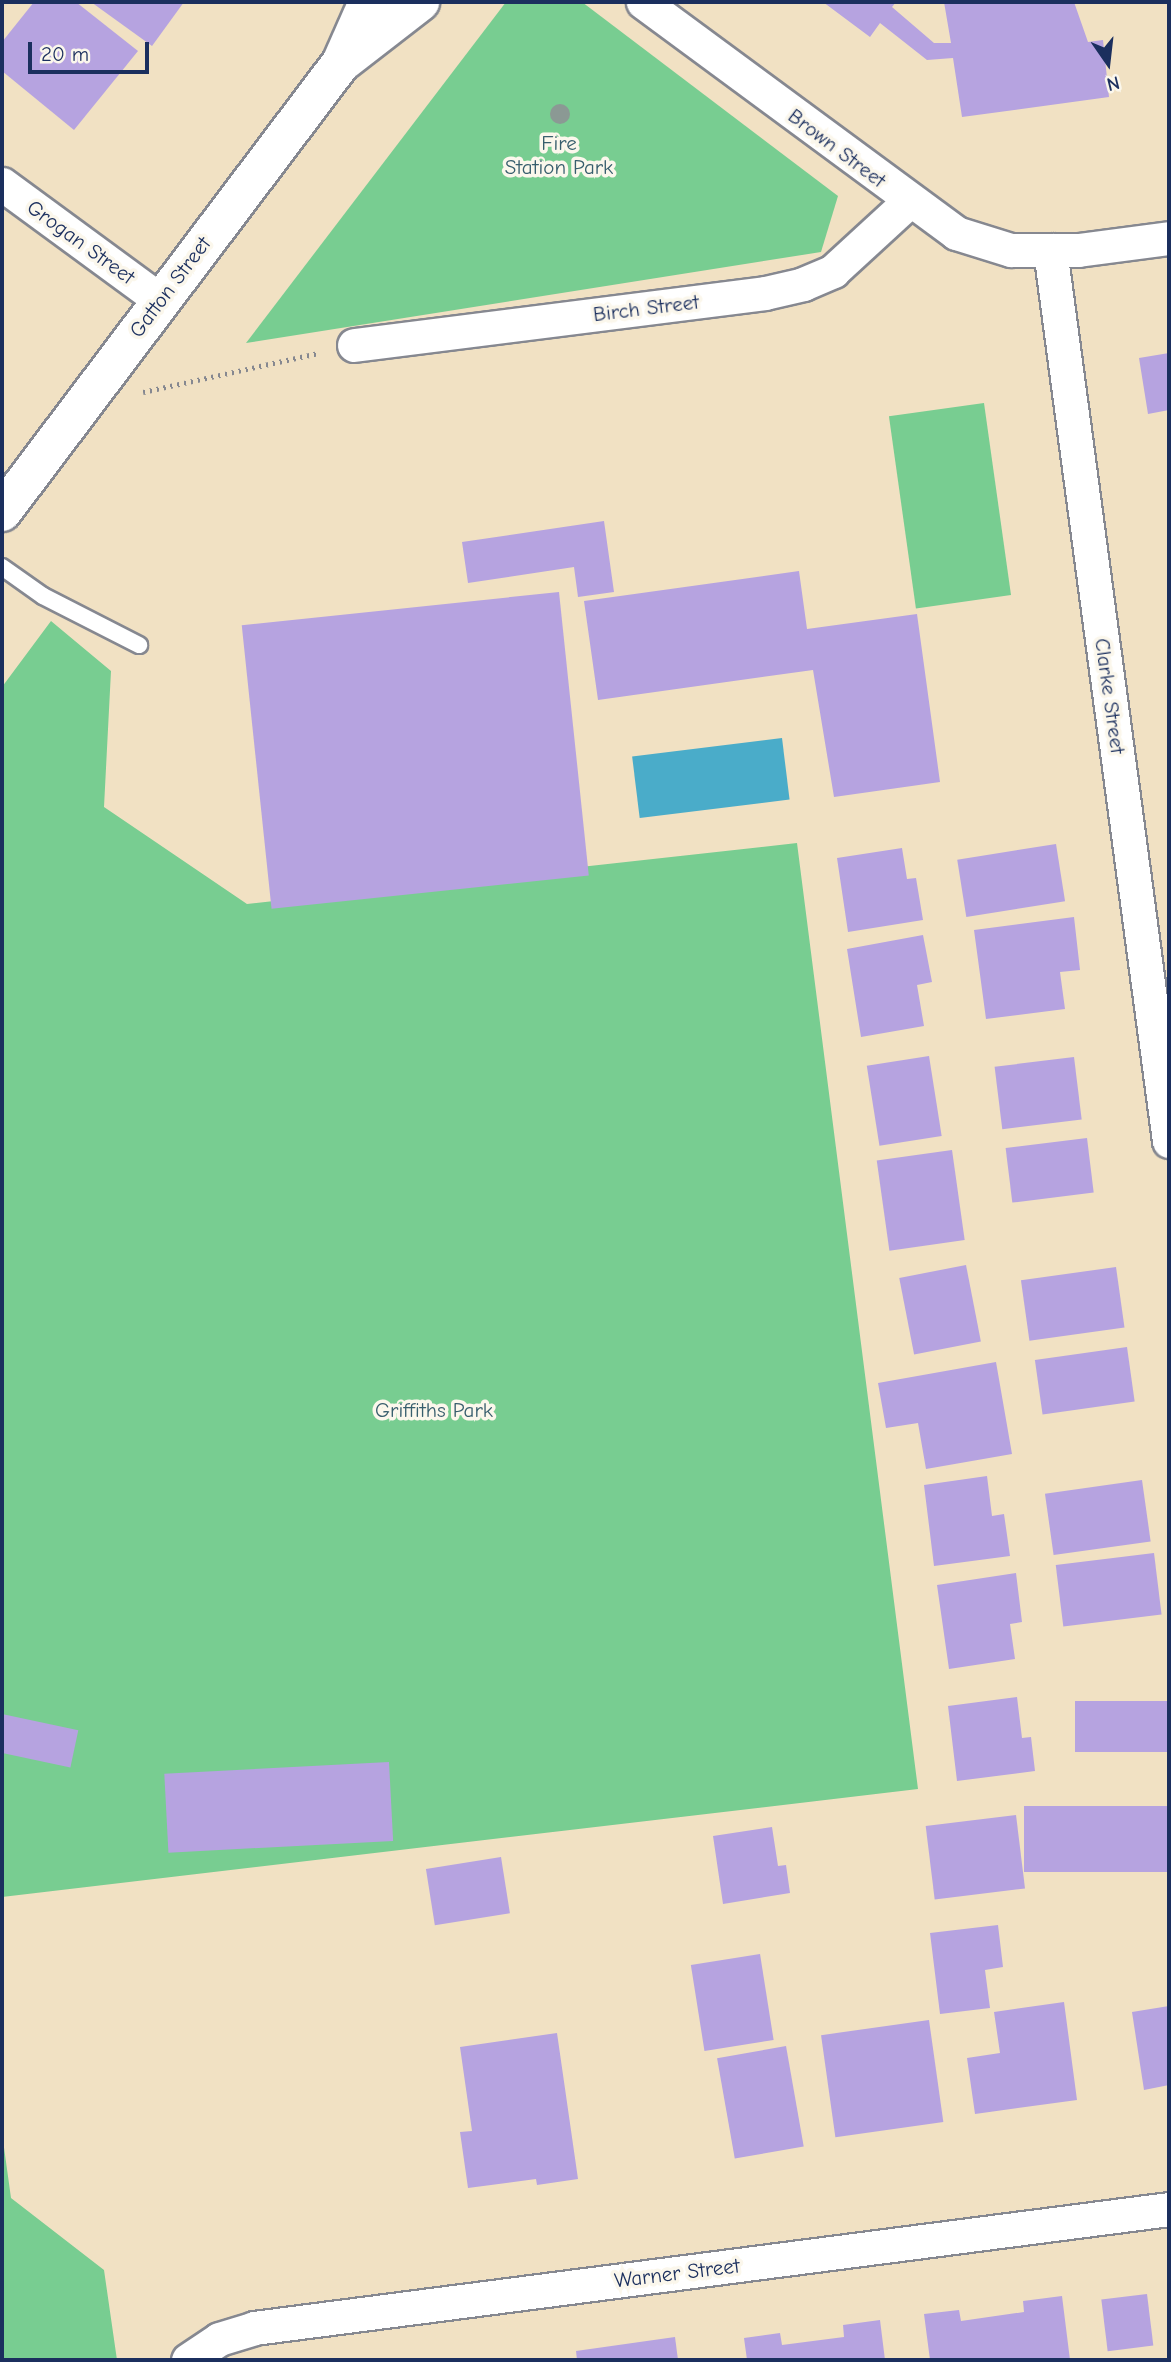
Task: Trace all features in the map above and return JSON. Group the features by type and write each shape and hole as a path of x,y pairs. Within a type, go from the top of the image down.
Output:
{"street":[{"path":"341,63 368,2"},
{"path":"341,63 420,2"},
{"name":"Brown Street","path":"643,2 908,202 956,233 984,245 1050,250"},
{"name":"Gatton Street","path":"2,512 341,63"},
{"name":"Grogan Street","path":"2,184 160,300"},
{"name":"Birch Street","path":"354,345 765,293 803,284 833,271 908,202"},
{"path":"1050,250 1169,239"},
{"name":"Clarke Street","path":"1050,250 1155,920 1169,1141"},
{"name":"Warner Street","path":"190,2358 219,2339 254,2328 1169,2209"}],"lane":[{"path":"2,566 43,596 139,645"}],"path":[{"path":"80,406 354,345"}],"green space":[{"name":"Fire Station Park","path":"506,2 582,2 838,196 821,252 246,343"},
{"path":"984,403 1011,595 916,608 889,416"},
{"name":"Griffiths Park","path":"51,621 111,671 104,807 247,904 797,843 918,1789 2,1897 2,687"},
{"path":"2,2133 11,2198 104,2270 117,2360 2,2360"}],"water":[{"path":"782,738 790,800 640,818 632,756"}],"building":[{"path":"34,2 76,2 138,51 74,130 2,71 2,42"},
{"path":"91,2 184,2 152,46"},
{"path":"823,2 896,2 892,7 934,43 951,43 944,2 1074,2 1088,42 1103,40 1109,97 962,117 953,58 927,60 880,23 870,37"},
{"path":"1169,353 1169,410 1148,414 1139,358"},
{"path":"604,521 614,592 578,597 574,567 468,583 462,542"},
{"path":"799,571 807,629 917,614 940,782 834,797 813,670 598,700 584,601"},
{"path":"559,592 589,875 272,909 242,625"},
{"path":"1056,844 1065,901 966,917 957,860"},
{"path":"902,848 907,879 916,878 923,920 848,932 837,858"},
{"path":"1074,917 1080,970 1060,972 1065,1009 986,1019 974,930"},
{"path":"923,935 932,982 917,985 924,1026 861,1037 847,949"},
{"path":"929,1056 942,1136 879,1146 867,1066"},
{"path":"1074,1057 1082,1120 1002,1129 995,1067"},
{"path":"1087,1138 1094,1193 1012,1203 1006,1148"},
{"path":"952,1150 965,1240 889,1251 877,1161"},
{"path":"966,1265 981,1342 914,1355 899,1278"},
{"path":"1116,1267 1124,1327 1029,1341 1021,1280"},
{"path":"1127,1347 1135,1401 1043,1414 1035,1360"},
{"path":"996,1362 1012,1454 926,1469 918,1423 886,1428 878,1383"},
{"path":"987,1476 992,1516 1004,1514 1010,1556 934,1566 924,1485"},
{"path":"1142,1480 1151,1541 1054,1555 1045,1494"},
{"path":"1154,1553 1162,1615 1063,1627 1056,1565"},
{"path":"1016,1573 1022,1622 1010,1624 1015,1659 949,1669 937,1585"},
{"path":"1017,1697 1022,1738 1031,1737 1035,1771 957,1781 948,1706"},
{"path":"1075,1701 1169,1701 1169,1752 1075,1752"},
{"path":"2,1714 78,1730 70,1767 2,1753"},
{"path":"389,1762 393,1841 168,1853 164,1774"},
{"path":"1024,1806 1169,1806 1169,1872 1024,1872"},
{"path":"1016,1815 1025,1888 935,1900 926,1826"},
{"path":"772,1827 778,1866 786,1865 790,1893 723,1904 713,1836"},
{"path":"501,1857 510,1913 435,1925 426,1869"},
{"path":"998,1925 1003,1967 985,1970 990,2008 940,2014 930,1933"},
{"path":"760,1954 774,2040 704,2051 691,1965"},
{"path":"1064,2002 1077,2100 975,2114 967,2058 1000,2053 994,2012"},
{"path":"1169,2006 1169,2085 1144,2090 1132,2012"},
{"path":"929,2020 943,2122 835,2137 821,2035"},
{"path":"557,2033 578,2179 537,2185 536,2179 468,2188 460,2132 472,2131 460,2047"},
{"path":"786,2046 804,2146 735,2159 717,2058"},
{"path":"1147,2294 1153,2346 1108,2351 1101,2300"},
{"path":"1062,2296 1070,2360 930,2360 924,2314 959,2310 961,2321 1024,2312 1023,2301"},
{"path":"880,2320 885,2360 747,2360 744,2338 780,2333 782,2345 844,2337 843,2325"},
{"path":"675,2337 678,2360 577,2360 576,2351"}]}
